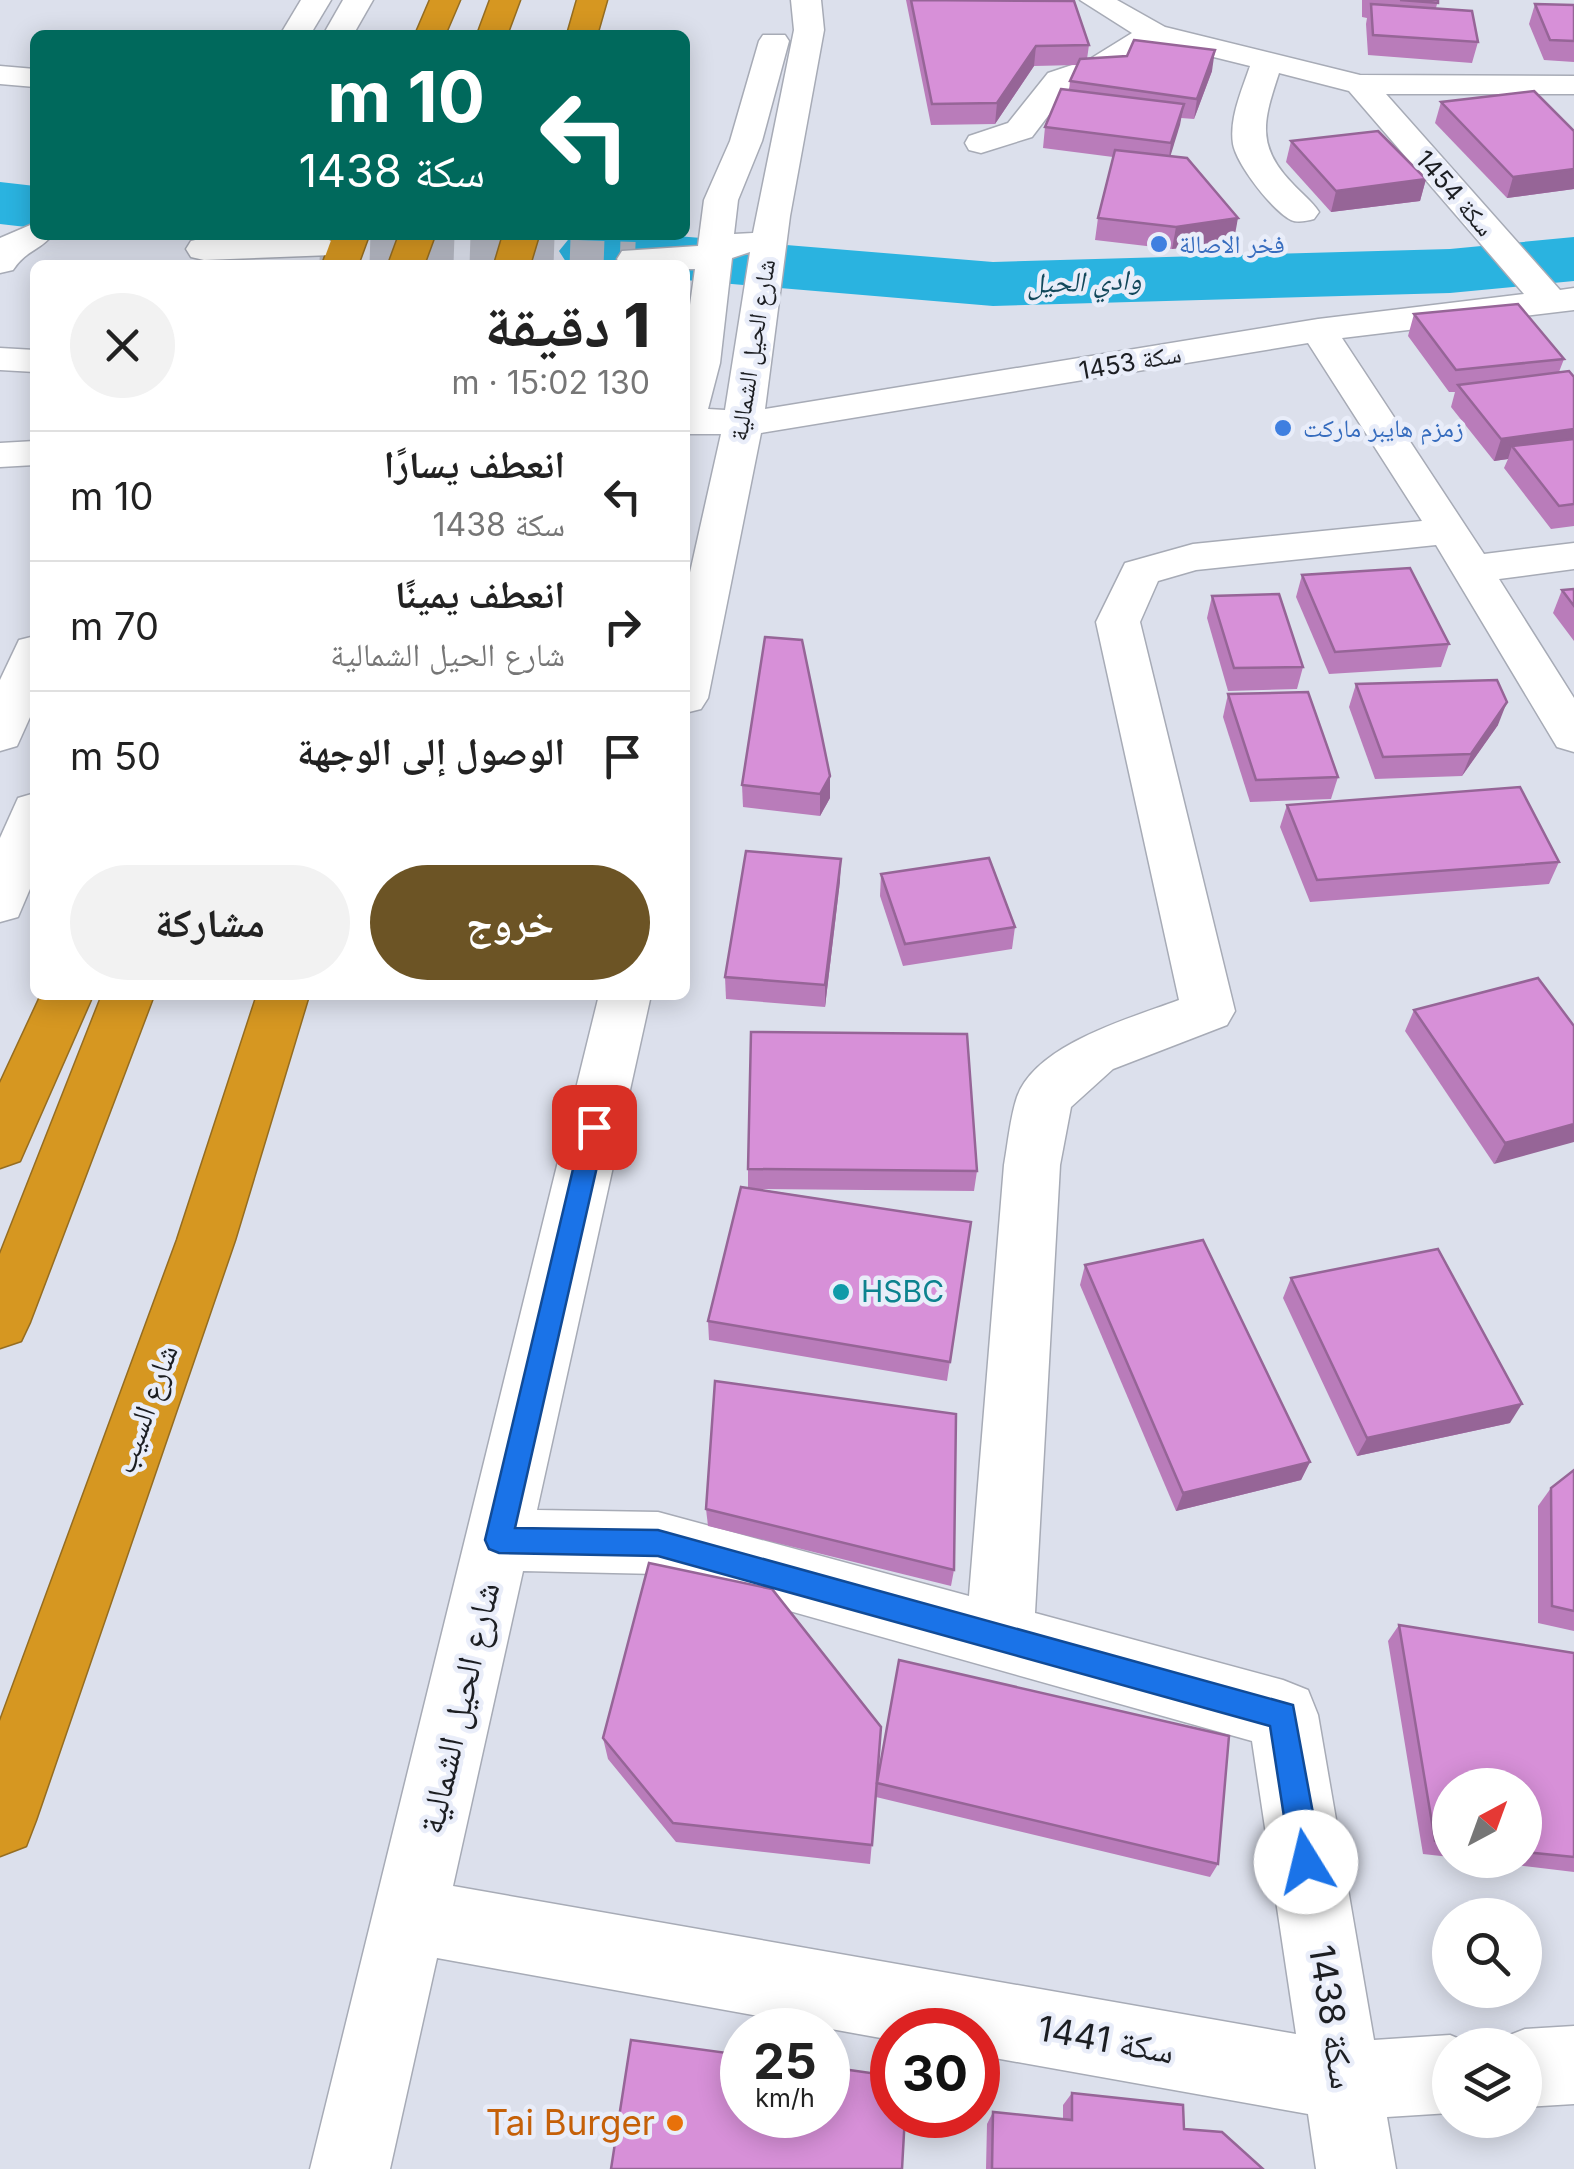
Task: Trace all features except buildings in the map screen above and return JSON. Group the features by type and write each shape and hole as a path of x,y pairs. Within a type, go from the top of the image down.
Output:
{"highway":[{"path":"432,30 445,0"},
{"path":"494,30 505,0"},
{"path":"583,30 592,0"},
{"path":"0,1145 65,1000"},
{"path":"0,1322 28,1261 126,1000"},
{"name":"شارع السيب","path":"0,1820 206,1240 280,1000"}],"street":[{"path":"298,30 316,0"},
{"path":"341,30 358,0"},
{"name":"شارع الحيل الشمالية","path":"690,403 701,363 698,282 714,252 721,200 746,141 786,0"},
{"name":"شارع الحيل الشمالية","path":"690,674 742,423 773,216 808,30 806,0"},
{"path":"1095,0 1154,33 1360,84 1574,85"},
{"path":"980,143 1006,138 1020,130 1059,80 1101,66 1154,33"},
{"path":"1267,63 1246,126 1255,166 1302,212"},
{"path":"0,75 30,78"},
{"name":"سكة 1454","path":"1360,84 1562,301"},
{"path":"690,220 706,214 721,200"},
{"path":"672,260 695,258 747,241 773,216"},
{"path":"0,262 7,248 30,236"},
{"path":"690,239 714,252 728,275 751,350"},
{"path":"204,250 337,249"},
{"name":"سكة 1453","path":"690,421 787,419 1318,330 1562,301"},
{"path":"1318,330 1574,736"},
{"path":"0,359 30,362"},
{"path":"0,456 30,453"},
{"path":"1000,1637 1032,1165 1045,1096 1094,1054 1208,1011 1118,622 1140,572 1192,556 1460,550 1574,556"},
{"path":"0,735 30,662"},
{"path":"0,904 30,823"},
{"name":"شارع الحيل الشمالية","path":"350,2169 622,1001"},
{"name":"سكة 1438","path":"499,1540 658,1543 1283,1715 1356,2169"},
{"name":"سكة 1441","path":"410,1916 1342,2081 1432,2075"},
{"path":"1542,2067 1574,2065"}],"waterway":[{"name":"وادي الحيل","path":"0,203 30,206"},
{"name":"وادي الحيل","path":"595,251 993,284 1450,271 1574,259"}],"tunnel":[{"path":"320,248 635,259"}],"place":[{"name":"فخر الاصالة","path":"1159,244"},
{"name":"زمزم هايبر ماركت","path":"1283,428"},
{"name":"HSBC","path":"841,1292"},
{"name":"Tai Burger","path":"675,2123"}],"route":[{"path":"594,1127 499,1540 658,1543 1283,1715 1306,1862"}]}
